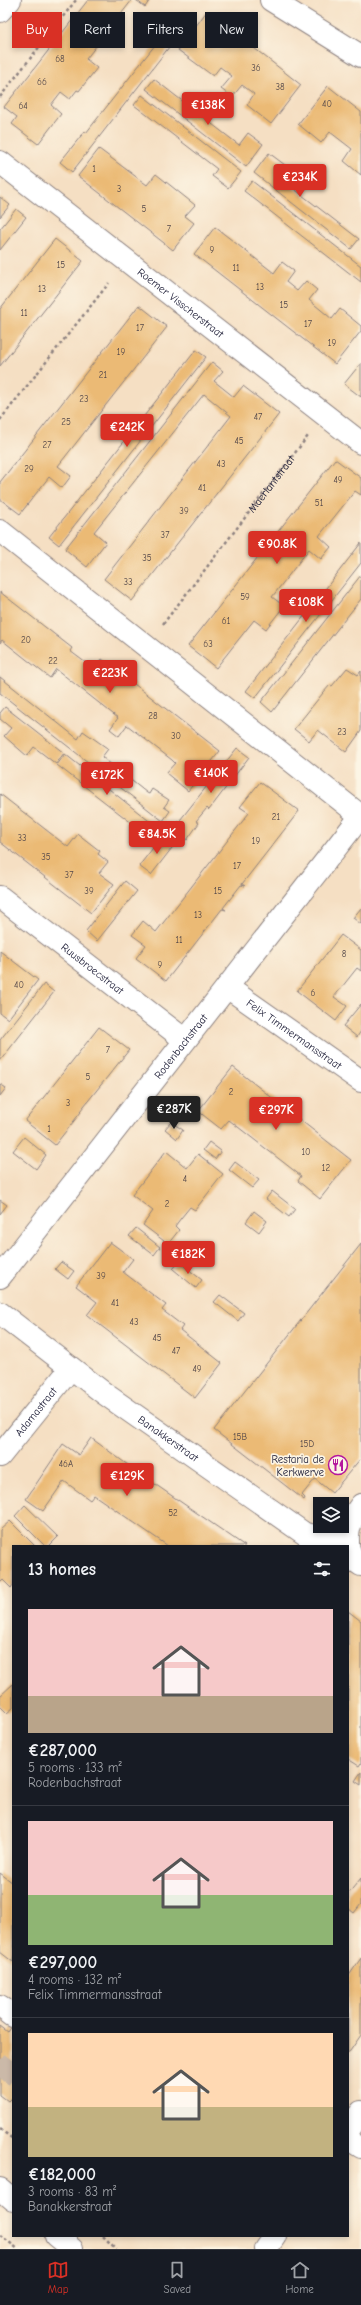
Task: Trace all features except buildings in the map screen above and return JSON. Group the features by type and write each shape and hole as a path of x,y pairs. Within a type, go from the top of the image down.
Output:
{"street":[{"path":"0,11 10,0"},
{"path":"271,0 361,56"},
{"name":"Roemer Visscherstraat","path":"0,162 361,443"},
{"path":"0,531 361,816"},
{"name":"Rodenbachstraat","path":"0,1277 361,816"},
{"name":"Ruusbroecstraat","path":"0,897 186,1040"},
{"name":"Felix Timmermansstraat","path":"227,987 361,1081"},
{"name":"Banakkerstraat","path":"0,1313 71,1368 305,1534 348,1541"},
{"name":"Adamastraat","path":"0,1456 71,1368"},
{"path":"361,1506 354,1514 348,1527 348,1541 351,1553 361,1565"},
{"path":"0,2006 12,2015"},
{"path":"349,2130 361,2112"},
{"path":"0,2189 12,2199"},
{"path":"57,2237 72,2249"},
{"path":"266,2249 274,2237"}],"lane":[{"path":"349,2141 361,2148"}],"path":[{"path":"0,96 76,0"},
{"path":"0,420 127,260"},
{"name":"Maerlantstraat","path":"146,647 324,415"},
{"path":"0,2129 12,2138"},
{"path":"0,2235 18,2249"},
{"path":"104,2237 116,2249"}],"tunnel":[{"path":"0,2078 12,2062"}],"place":[{"name":"Restaria de Kerkwerve","path":"338,1465"}]}
